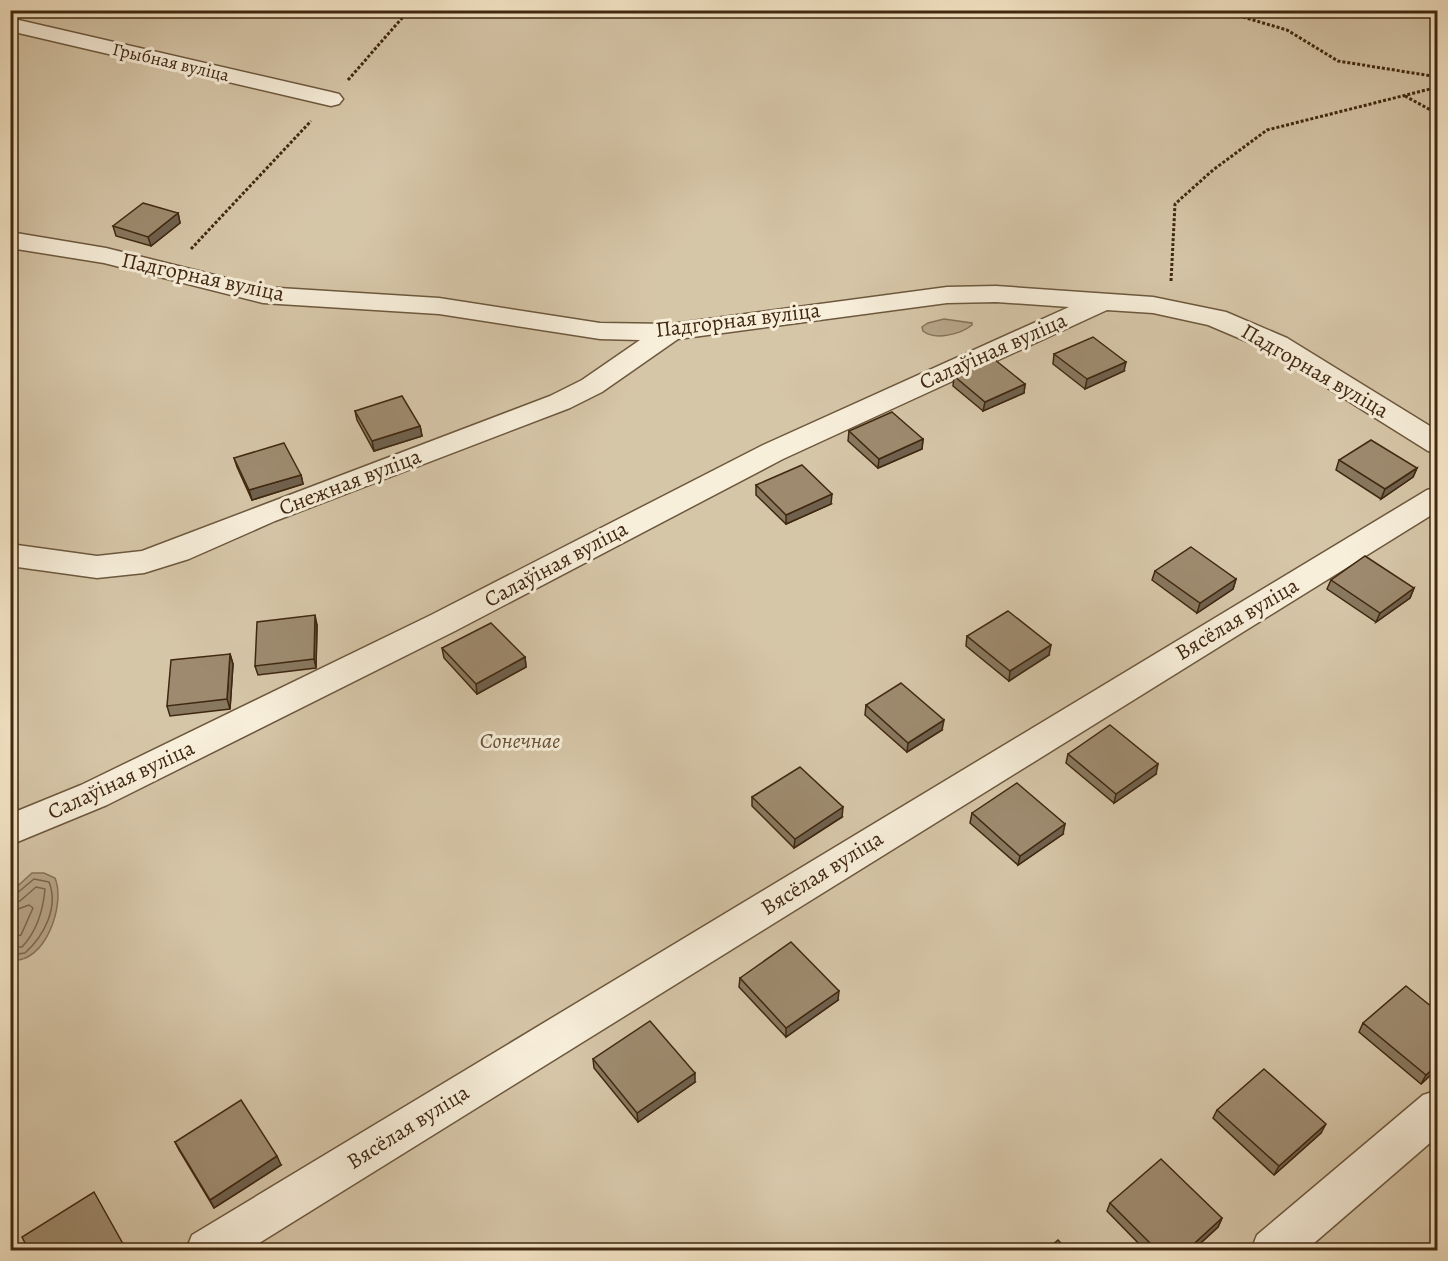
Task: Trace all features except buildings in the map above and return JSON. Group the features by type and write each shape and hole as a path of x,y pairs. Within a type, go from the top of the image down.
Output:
{"street":[{"name":"Грыбная вуліца","path":"10,24 331,99"},
{"name":"Падгорная вуліца","path":"10,240 106,256 263,295 439,306 570,328 670,332 947,295 996,294 1170,308 1216,318 1277,344 1437,444"},
{"name":"Салаўіная вуліца","path":"10,830 94,795 443,623 773,452 1104,301"},
{"name":"Снежная вуліца","path":"10,555 97,567 144,561 178,551 264,514 560,402 592,386 670,332"},
{"name":"Вясёлая вуліца","path":"208,1251 1437,497"},
{"path":"1273,1251 1437,1109"}],"path":[{"path":"168,273 331,99 409,10"},
{"path":"1218,10 1287,30 1338,61 1437,77"},
{"path":"1170,308 1175,204 1213,170 1267,130 1437,87"},
{"path":"1404,96 1437,114"}],"green space":[{"name":"Сонечнае","path":"10,11 1437,11 1437,1250 11,1250"}],"water":[{"path":"944,319 972,323 972,325 961,331 941,336 934,336 923,331 922,327 928,323"},
{"path":"32,873 44,873 55,878 58,902 55,917 43,943 34,953 23,959 11,960 11,892"}]}
